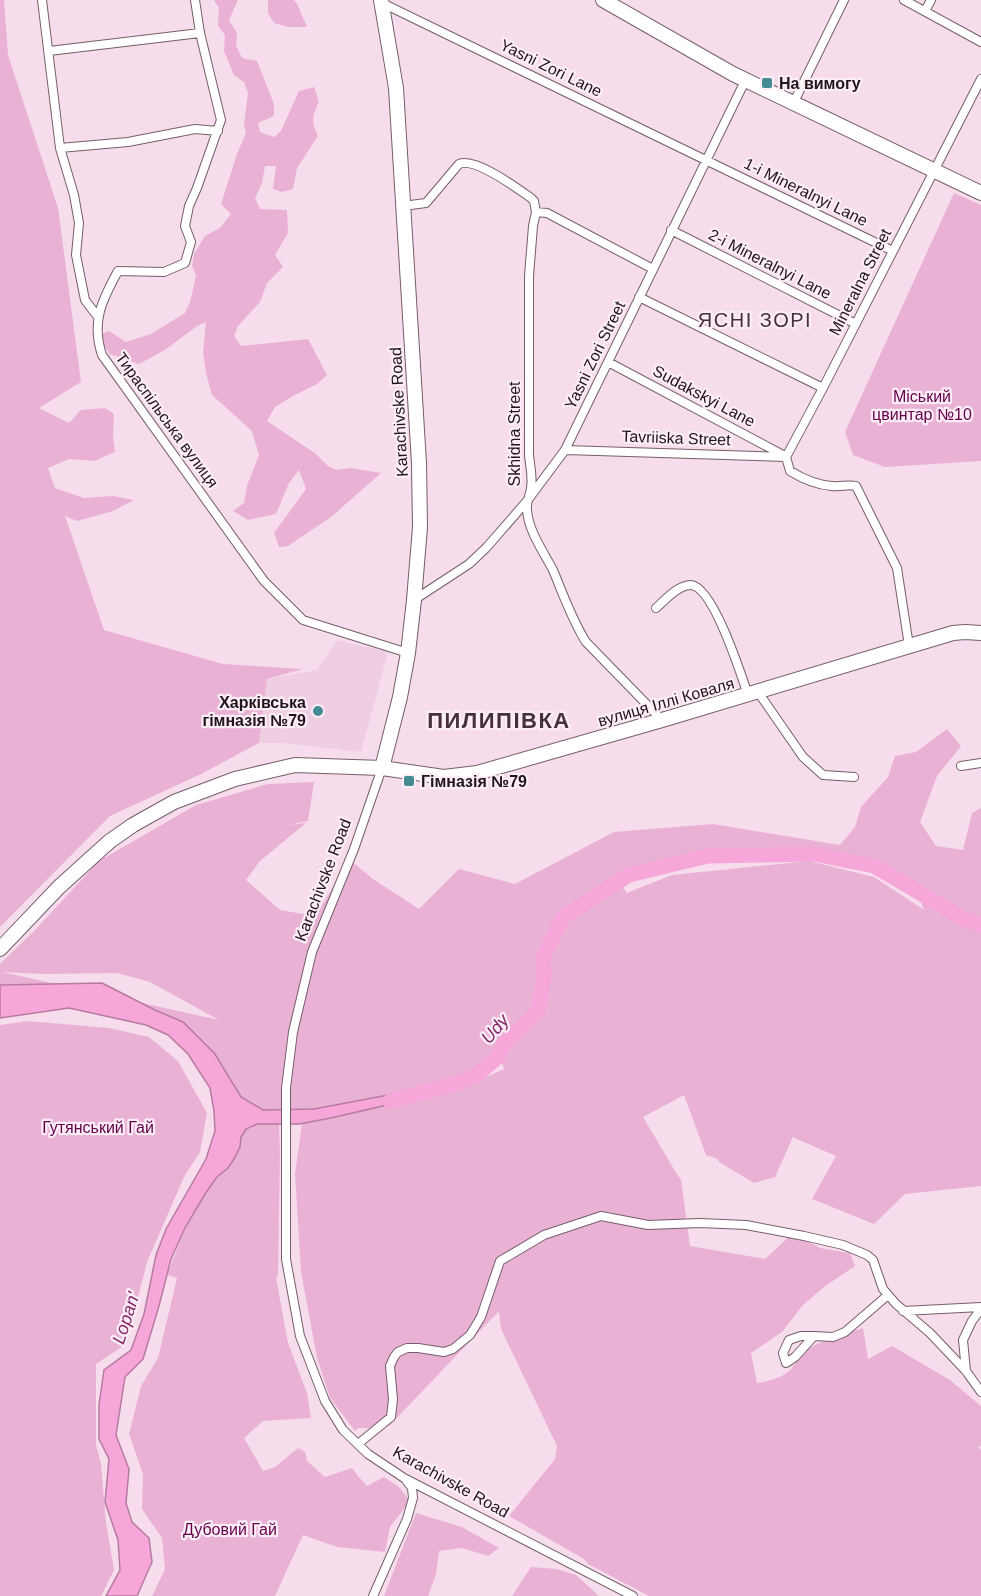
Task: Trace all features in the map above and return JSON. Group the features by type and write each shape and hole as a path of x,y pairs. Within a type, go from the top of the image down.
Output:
{"main road":[{"path":"603,0 624,6 745,81 981,193"},
{"name":"Karachivske Road","path":"382,2 396,88 419,463 420,527 408,653 400,697 382,768"},
{"name":"вулиця Іллі Коваля","path":"0,949 59,887 110,841 174,802 234,780 296,765 382,768 444,777 477,773 753,694 953,633 981,633"}],"street":[{"path":"42,0 60,148 74,195 79,223 76,255 86,300 98,317"},
{"path":"60,148 128,142 195,129 218,132 221,120 200,33 195,0"},
{"path":"793,104 844,0"},
{"path":"904,0 981,42"},
{"path":"925,11 931,0"},
{"name":"Yasni Zori Lane","path":"382,2 706,160"},
{"path":"49,51 200,33"},
{"name":"Mineralna Street","path":"786,457 981,79"},
{"name":"Yasni Zori Street","path":"414,600 469,564 486,548 527,501 565,450 745,81"},
{"name":"Тираспільська вулиця","path":"218,132 189,206 185,226 191,242 185,263 164,272 118,271 103,299 98,317 98,342 102,355 264,581 303,620 408,653"},
{"name":"1-i Mineralnyi Lane","path":"706,160 893,251"},
{"path":"403,206 426,203 459,164 470,163 486,170 531,198 534,201 536,212 547,213 653,269"},
{"name":"Skhidna Street","path":"536,212 529,276 529,455 532,477 527,512 530,525 586,642 662,720"},
{"name":"2-i Mineralnyi Lane","path":"671,230 856,324"},
{"path":"639,297 824,387"},
{"name":"Sudakskyi Lane","path":"608,362 786,457"},
{"name":"Tavriiska Street","path":"565,450 786,457"},
{"path":"786,457 790,471 806,480 832,486 850,484 856,486 897,568 909,646"},
{"name":"вулиця Іллі Коваля","path":"656,608 683,586 693,585 702,590 712,605 753,694 803,757 823,776 854,777"},
{"path":"961,766 981,763"},
{"name":"Karachivske Road","path":"382,768 354,849 312,952 293,1032 286,1088 286,1259 300,1336 325,1401 343,1430 368,1454 404,1478 633,1596"},
{"path":"358,1444 391,1417 393,1399 390,1366 398,1352 407,1348 444,1352 453,1349 470,1335 481,1317 500,1261 544,1235 601,1216 648,1226 700,1223 746,1225 843,1245 867,1255 876,1265 877,1275 888,1294 903,1311 930,1333 966,1371 981,1392"},
{"path":"814,1336 834,1337 845,1332 888,1294"},
{"path":"903,1311 981,1308"},
{"path":"966,1371 963,1340 981,1308"},
{"path":"373,1596 407,1519 413,1498 412,1488 404,1478"}],"shaded area":[{"name":"Харківська гімназія №79","path":"337,640 388,652 361,752 284,743 259,743 267,679 317,670"},
{"path":"102,983 183,1022 215,1054 241,1097 263,1110 314,1109 404,1092 413,1099 299,1124 257,1124 246,1129 234,1159 228,1168 217,1177 185,1228 171,1259 143,1359 125,1377 116,1435 129,1469 126,1503 132,1522 149,1538 152,1562 137,1596 106,1596 120,1570 118,1540 105,1502 109,1459 99,1439 99,1405 104,1370 131,1350 144,1314 156,1255 166,1229 206,1159 215,1131 214,1111 210,1088 188,1054 168,1035 146,1025 69,1008 0,1018 0,985"}],"green space":[{"path":"0,0 4,0 8,55 58,208 81,382 39,408 69,423 81,410 105,408 114,414 115,452 94,461 69,459 48,468 55,488 84,498 113,496 134,500 113,511 77,521 65,516 104,630 223,664 303,669 267,679 259,743 201,774 110,816 0,927"},
{"path":"214,0 238,0 229,20 237,33 236,45 242,58 257,61 274,104 274,116 258,123 260,132 274,137 281,131 299,91 314,87 319,102 313,119 318,136 297,168 293,189 282,192 273,189 276,166 265,166 262,183 255,198 260,209 287,210 288,233 275,255 283,267 267,283 260,302 238,326 234,336 241,346 308,339 327,375 317,384 275,407 267,421 316,454 328,466 337,470 350,468 381,473 331,517 288,546 279,547 274,533 306,489 299,470 289,483 276,514 248,520 233,511 244,503 247,486 259,455 252,431 212,395 203,352 206,322 165,350 139,364 110,354 103,344 102,334 109,331 126,342 151,334 185,313 196,276 192,266 194,254 205,236 220,228 231,214 221,204 246,133 244,125 248,93 244,82 234,75 224,51 225,35 218,26 219,8"},
{"path":"268,0 294,0 307,27 288,27 274,23 268,13"},
{"name":"Міський цвинтар №10","path":"954,193 981,205 981,461 885,467 853,455 845,432"},
{"path":"947,729 961,746 937,776 920,822 936,846 963,850 972,813 981,808 981,921 967,916 879,862 801,847 721,851 616,877 627,893 672,875 809,861 874,877 924,910 918,895 981,928 981,1186 905,1194 874,1224 812,1199 836,1156 792,1137 775,1177 754,1183 719,1162 718,1159 706,1155 684,1095 643,1117 681,1179 690,1246 765,1259 793,1233 820,1248 850,1253 855,1266 824,1287 803,1305 782,1332 751,1353 757,1383 784,1375 810,1348 836,1336 863,1328 868,1359 892,1346 950,1380 981,1406 981,1446 978,1447 981,1450 981,1596 649,1596 588,1564 584,1559 509,1516 555,1459 557,1446 501,1329 499,1311 389,1426 358,1428 355,1431 330,1398 317,1358 301,1272 295,1174 302,1123 450,1088 450,1093 504,1069 497,1048 471,1072 439,1087 314,1109 263,1110 241,1097 215,1054 182,1021 0,985 0,964 99,861 196,805 268,784 314,782 308,821 288,825 306,823 260,861 246,880 280,910 315,916 350,860 373,879 419,909 459,869 515,884 614,832 713,824 840,845 855,827 861,807 888,777 895,756 916,752","holes":["613,879 540,944 587,894","2,972 117,973 150,982 219,1020"]},
{"name":"Гутянський Гай","path":"28,1021 109,1028 149,1037 178,1061 207,1113 200,1152 184,1177 147,1262 126,1344 96,1364 96,1445 101,1464 106,1523 114,1570 101,1596 0,1596 0,1025"},
{"name":"Дубовий Гай","path":"257,1124 279,1124 278,1276 276,1278 288,1343 307,1393 311,1418 263,1421 244,1438 263,1471 275,1467 298,1448 305,1452 307,1461 325,1477 352,1468 367,1486 384,1477 399,1487 410,1501 390,1527 385,1552 337,1547 303,1535 275,1596 152,1596 165,1569 162,1538 142,1509 143,1474 129,1434 141,1386 158,1358 177,1278 167,1275 184,1231 205,1194 228,1168 240,1147 241,1137 246,1129"},
{"path":"416,1513 462,1527 499,1548 488,1556 462,1548 439,1551 436,1574 428,1596 384,1596"},
{"path":"531,1567 556,1569 576,1575 599,1596 512,1596"}],"waterway":[{"name":"Udy","path":"390,1101 459,1083 478,1074 498,1057 505,1043 538,1011 544,977 543,957 563,917 629,875 708,856 814,854 874,866 966,920 981,925"}],"place":[{"name":"На вимогу","path":"767,83"},
{"name":"Харківська гімназія №79","path":"318,711"},
{"name":"Гімназія №79","path":"409,781"}],"district":[{"name":"ЯСНІ ЗОРІ","path":"755,320"},
{"name":"ПИЛИПІВКА","path":"499,720"}],"water label":[{"name":"Lopan'","path":"126,1318"}]}
